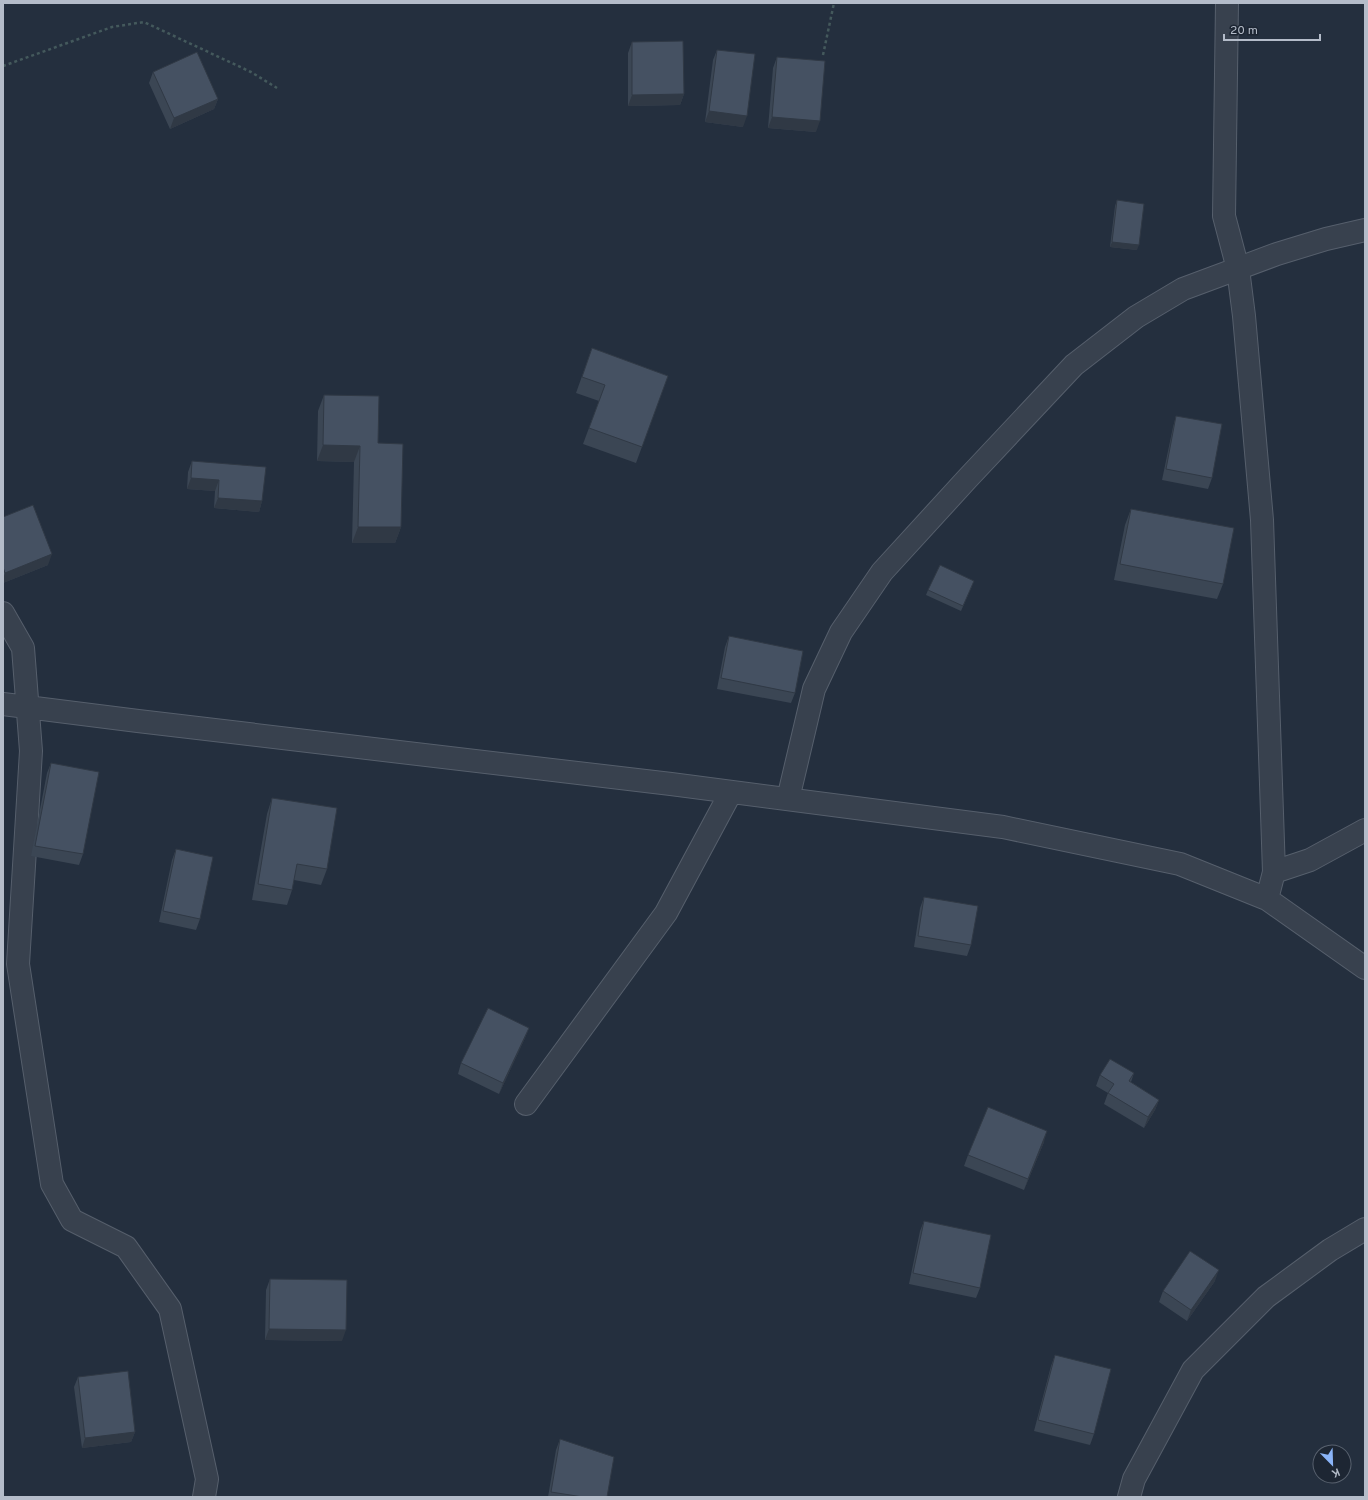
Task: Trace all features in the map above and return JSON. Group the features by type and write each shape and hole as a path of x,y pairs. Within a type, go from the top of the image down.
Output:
{"street":[{"path":"1227,3 1224,216 1238,269 1244,316 1262,520 1274,872 1267,899"},
{"path":"788,799 814,688 841,632 882,572 1074,365 1136,317 1183,289 1277,254 1326,239 1365,230"},
{"path":"3,613 23,648 31,751 18,964 52,1184 72,1220 126,1247 170,1309 207,1479 204,1497"},
{"path":"3,704 788,799 1003,827 1180,864 1267,899 1365,968"},
{"path":"526,1104 666,913 731,792"},
{"path":"1274,872 1310,860 1365,830"},
{"path":"1129,1497 1134,1479 1193,1370 1266,1297 1330,1250 1365,1229"}],"path":[{"path":"823,55 834,3"},
{"path":"3,66 112,27 144,22 251,72 277,88"}],"building":[{"path":"683,41 684,94 632,95 632,42"},
{"path":"717,50 755,54 747,116 709,111"},
{"path":"197,52 218,99 174,118 153,72"},
{"path":"777,57 825,61 820,121 772,117"},
{"path":"1117,200 1144,204 1139,245 1112,242"},
{"path":"592,348 668,376 642,447 589,428 605,385 582,377"},
{"path":"324,395 379,396 378,443 403,444 401,527 358,527 360,446 323,445"},
{"path":"1176,416 1222,424 1212,478 1166,469"},
{"path":"192,461 266,467 262,501 218,498 219,480 191,478"},
{"path":"33,505 52,554 5,573 3,567 3,517"},
{"path":"1131,509 1234,528 1223,584 1120,564"},
{"path":"940,565 974,581 963,606 928,590"},
{"path":"729,636 803,651 795,693 721,678"},
{"path":"51,763 99,772 83,854 35,846"},
{"path":"272,798 337,808 327,869 297,864 292,890 258,884"},
{"path":"176,849 213,857 200,919 163,911"},
{"path":"924,897 978,906 971,945 918,936"},
{"path":"488,1008 529,1028 503,1083 461,1063"},
{"path":"1110,1059 1134,1073 1129,1081 1159,1100 1148,1117 1108,1093 1114,1084 1100,1075"},
{"path":"988,1107 1047,1131 1028,1179 968,1155"},
{"path":"924,1221 991,1235 980,1288 913,1273"},
{"path":"1190,1251 1219,1270 1191,1310 1163,1291"},
{"path":"270,1279 347,1280 346,1330 269,1329"},
{"path":"1055,1355 1111,1369 1094,1434 1038,1420"},
{"path":"128,1371 135,1432 85,1438 78,1377"},
{"path":"560,1439 614,1457 607,1497 583,1497 551,1492"}]}
